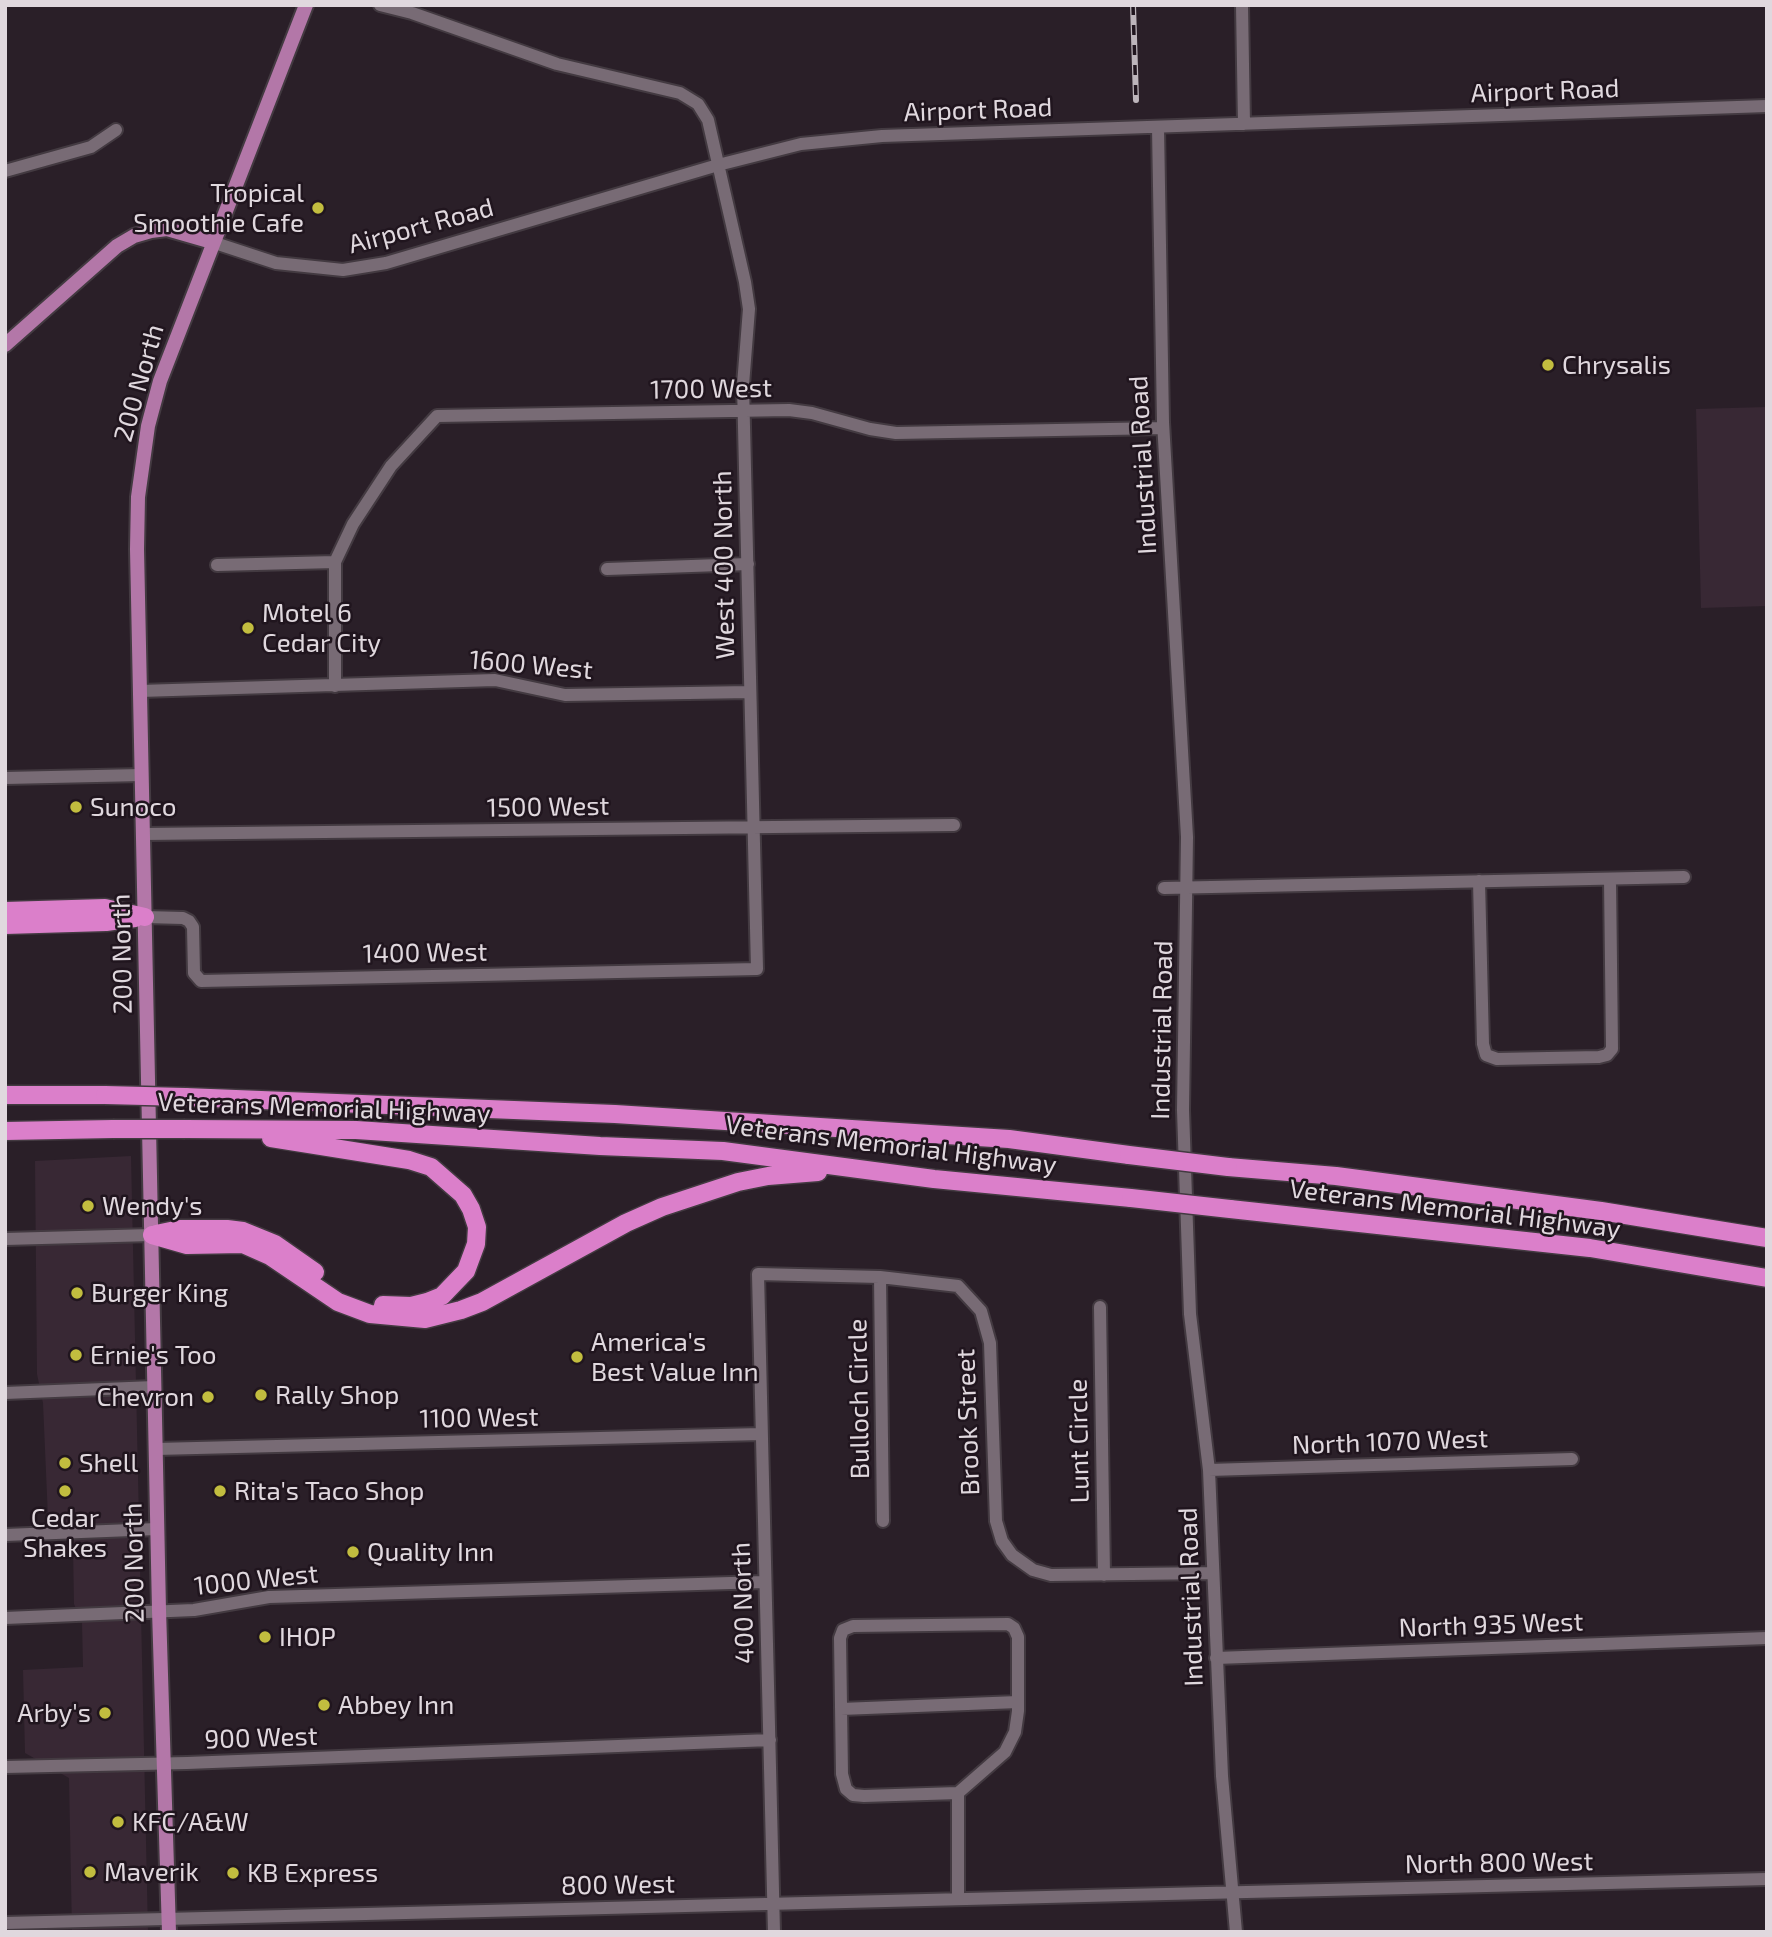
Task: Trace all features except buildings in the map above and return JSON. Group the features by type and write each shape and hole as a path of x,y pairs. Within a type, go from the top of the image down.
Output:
{"highway":[{"path":"5,911 105,908 145,917"},
{"path":"5,925 106,922 145,917"},
{"path":"5,1087 72,1094"},
{"name":"Veterans Memorial Highway","path":"5,1095 106,1094 615,1114 1009,1139 1228,1167 1336,1176 1601,1210 1767,1238"},
{"path":"152,1235 180,1229 243,1231 275,1244 343,1292 360,1300 393,1306 411,1306 442,1296 466,1271 476,1244 477,1227 471,1209 453,1185 431,1167 409,1160 217,1130"},
{"name":"Veterans Memorial Highway","path":"5,1131 356,1130 723,1151 934,1179 1590,1248 1767,1278"},
{"path":"152,1235 187,1245 243,1244 270,1256 338,1302 370,1314 425,1319 461,1310 482,1301 662,1206 738,1182 798,1172 846,1171 934,1179"}],"main road":[{"name":"200 North","path":"169,1925 157,1529 138,497 141,462 160,381 306,5"},
{"path":"5,345 117,246 134,236 151,230 167,229 212,242"}],"street":[{"name":"West 400 North","path":"380,5 423,16 557,64 576,66 680,93 698,104 708,120 748,296 749,323 743,373 757,969"},
{"path":"1242,5 1244,124"},
{"name":"Airport Road","path":"212,242 276,263 343,270 386,263 718,165 801,144 882,136 1767,106"},
{"name":"Industrial Road","path":"1158,127 1163,428 1186,798 1186,1227 1192,1343 1209,1470 1222,1776 1236,1932"},
{"path":"5,171 91,147 117,130"},
{"name":"1700 West","path":"335,686 335,562 353,524 391,466 438,416 789,410 896,433 1163,428"},
{"path":"217,565 335,562"},
{"path":"607,569 748,564"},
{"name":"1600 West","path":"140,691 495,680 565,695 750,692"},
{"path":"5,778 142,775"},
{"name":"1500 West","path":"144,834 954,825"},
{"path":"1164,888 1684,877"},
{"path":"1479,881 1484,1051 1489,1057 1497,1059 1603,1057 1612,1049 1611,879"},
{"name":"1400 West","path":"145,917 183,918 190,921 193,928 194,973 201,981 757,969"},
{"path":"5,1239 152,1235"},
{"name":"Brook Street","path":"758,1274 880,1277 958,1286 981,1311 990,1343 996,1521 1006,1548 1024,1566 1042,1574 1213,1573"},
{"name":"400 North","path":"758,1274 774,1932"},
{"name":"Bulloch Circle","path":"880,1277 883,1521"},
{"name":"Lunt Circle","path":"1100,1307 1104,1575"},
{"path":"5,1393 154,1387"},
{"name":"1100 West","path":"156,1449 761,1434"},
{"name":"North 1070 West","path":"1209,1470 1572,1459"},
{"path":"5,1535 157,1529"},
{"name":"1000 West","path":"5,1618 194,1610 269,1597 764,1582"},
{"path":"1008,1624 1014,1628 1018,1637 1015,1732 1005,1752 958,1793 864,1797 853,1795 846,1789 842,1774 841,1709 840,1638 843,1630 853,1626 1008,1624"},
{"name":"North 935 West","path":"1216,1658 1767,1638"},
{"path":"841,1709 1018,1702"},
{"name":"900 West","path":"5,1767 164,1764 770,1740"},
{"path":"958,1793 958,1899"},
{"name":"North 800 West","path":"1232,1893 1767,1879"},
{"name":"800 West","path":"5,1923 169,1925 774,1903 1232,1893"}],"shaded area":[{"path":"1767,407 1767,606 1701,608 1696,409"},
{"path":"131,1156 148,1932 72,1932 69,1778 25,1753 23,1670 83,1667 82,1623 74,1604 73,1547 48,1518 43,1403 37,1374 35,1161"}],"railway":[{"path":"1133,5 1136,100"}],"place":[{"name":"Tropical Smoothie Cafe","path":"318,208"},
{"name":"Chrysalis","path":"1548,365"},
{"name":"Motel 6 Cedar City","path":"248,628"},
{"name":"Sunoco","path":"76,807"},
{"name":"Wendy's","path":"88,1206"},
{"name":"Burger King","path":"77,1293"},
{"name":"Ernie's Too","path":"76,1355"},
{"name":"America's Best Value Inn","path":"577,1357"},
{"name":"Rally Shop","path":"261,1395"},
{"name":"Chevron","path":"208,1397"},
{"name":"Shell","path":"65,1463"},
{"name":"Cedar Shakes","path":"65,1491"},
{"name":"Rita's Taco Shop","path":"220,1491"},
{"name":"Quality Inn","path":"353,1552"},
{"name":"IHOP","path":"265,1637"},
{"name":"Abbey Inn","path":"324,1705"},
{"name":"Arby's","path":"105,1713"},
{"name":"KFC/A&W","path":"118,1822"},
{"name":"Maverik","path":"90,1872"},
{"name":"KB Express","path":"233,1873"}]}
